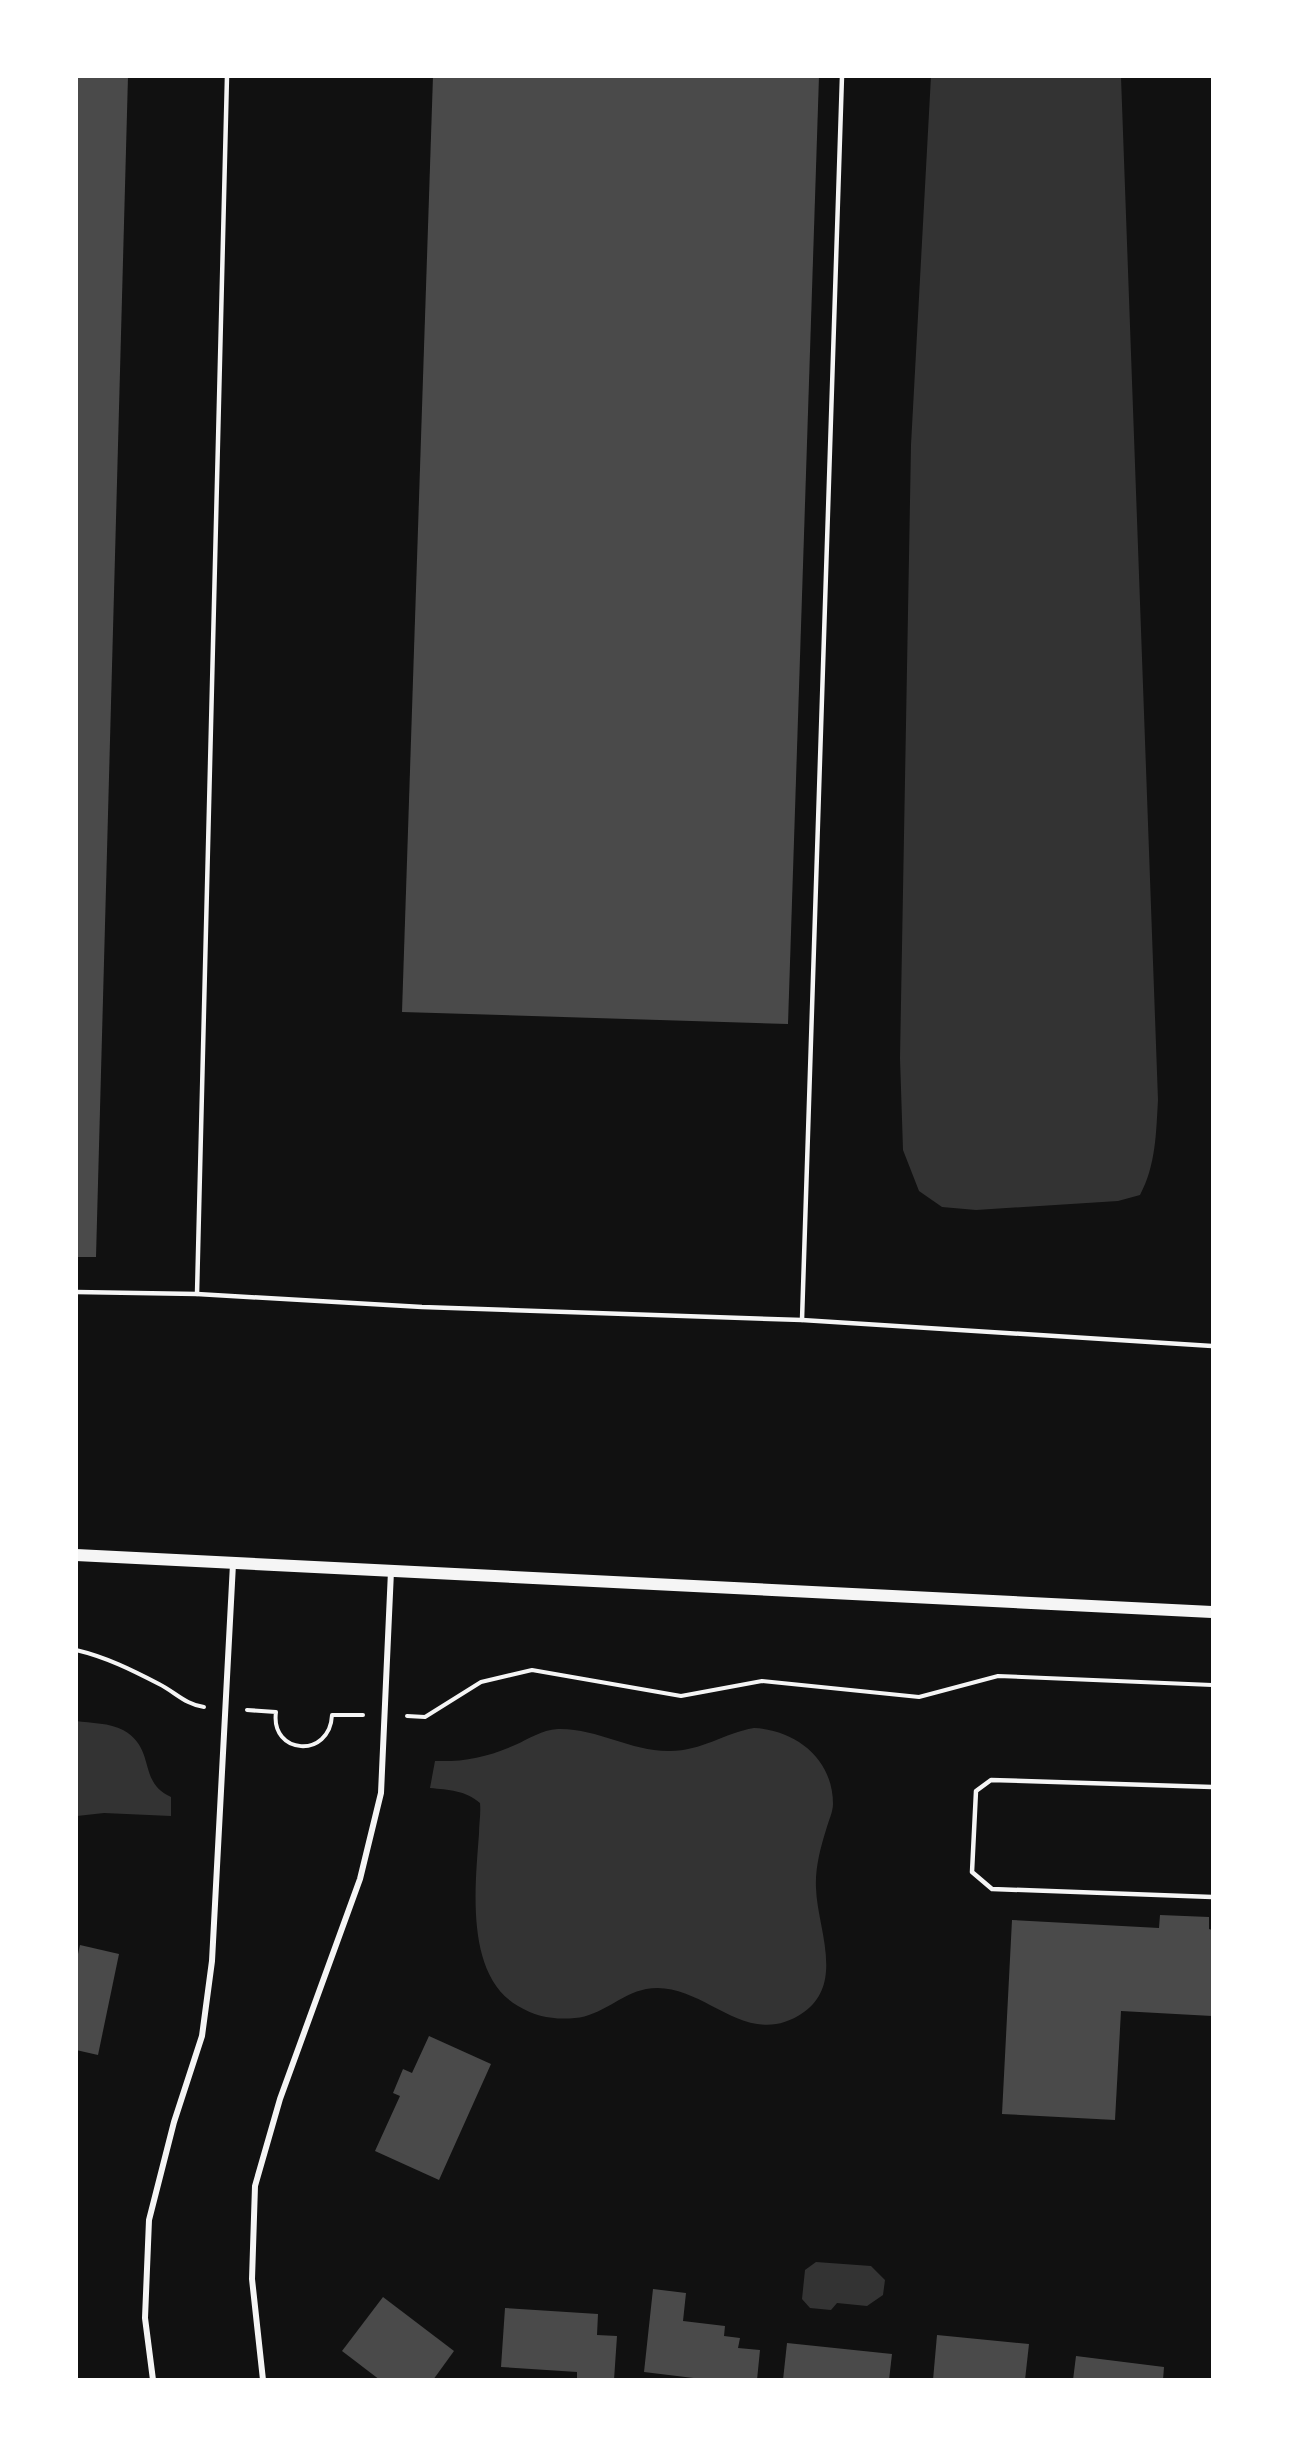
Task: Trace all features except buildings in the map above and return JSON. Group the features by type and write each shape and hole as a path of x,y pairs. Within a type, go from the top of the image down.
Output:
{"main road":[{"path":"76,1556 1212,1612"}],"street":[{"path":"153,2379 145,2318 149,2220 174,2122 202,2036 212,1961 232,1563"},
{"path":"263,2379 252,2279 255,2186 280,2099 360,1879 381,1793 391,1571"}],"lane":[{"path":"197,1293 226,76"},
{"path":"802,1320 842,76"},
{"path":"76,1292 197,1293 422,1307 802,1320 1212,1346"},
{"path":"1212,1787 991,1780 976,1791 972,1872 992,1889 1212,1897"}],"path":[{"path":"76,1650 98,1655 144,1677 192,1706 276,1712 274,1724 281,1737 294,1745 304,1747 314,1745 327,1735 332,1729 332,1715 386,1714 425,1717 481,1682 532,1670 681,1696 762,1681 919,1697 998,1676 1212,1685"}],"shaded area":[{"path":"931,76 1121,77 1158,1100 1154,1149 1145,1184 1140,1195 1118,1201 976,1210 942,1207 919,1191 903,1150 900,1058 911,445"},
{"path":"76,1721 112,1726 123,1730 133,1738 140,1746 154,1783 171,1797 171,1816 104,1813 77,1816"},
{"path":"754,1728 784,1734 809,1750 827,1773 831,1788 833,1807 816,1874 817,1903 826,1954 826,1970 823,1986 816,2000 804,2012 783,2023 762,2025 743,2020 686,1994 667,1989 646,1989 628,1995 594,2013 568,2019 532,2013 518,2006 501,1992 489,1974 481,1952 477,1928 476,1879 480,1803 463,1793 430,1788 435,1761 466,1760 485,1756 541,1733 558,1729 587,1732 642,1748 670,1751 703,1745"},
{"path":"816,2262 871,2266 885,2280 883,2295 867,2306 837,2303 831,2310 810,2308 802,2299 805,2270"}]}
